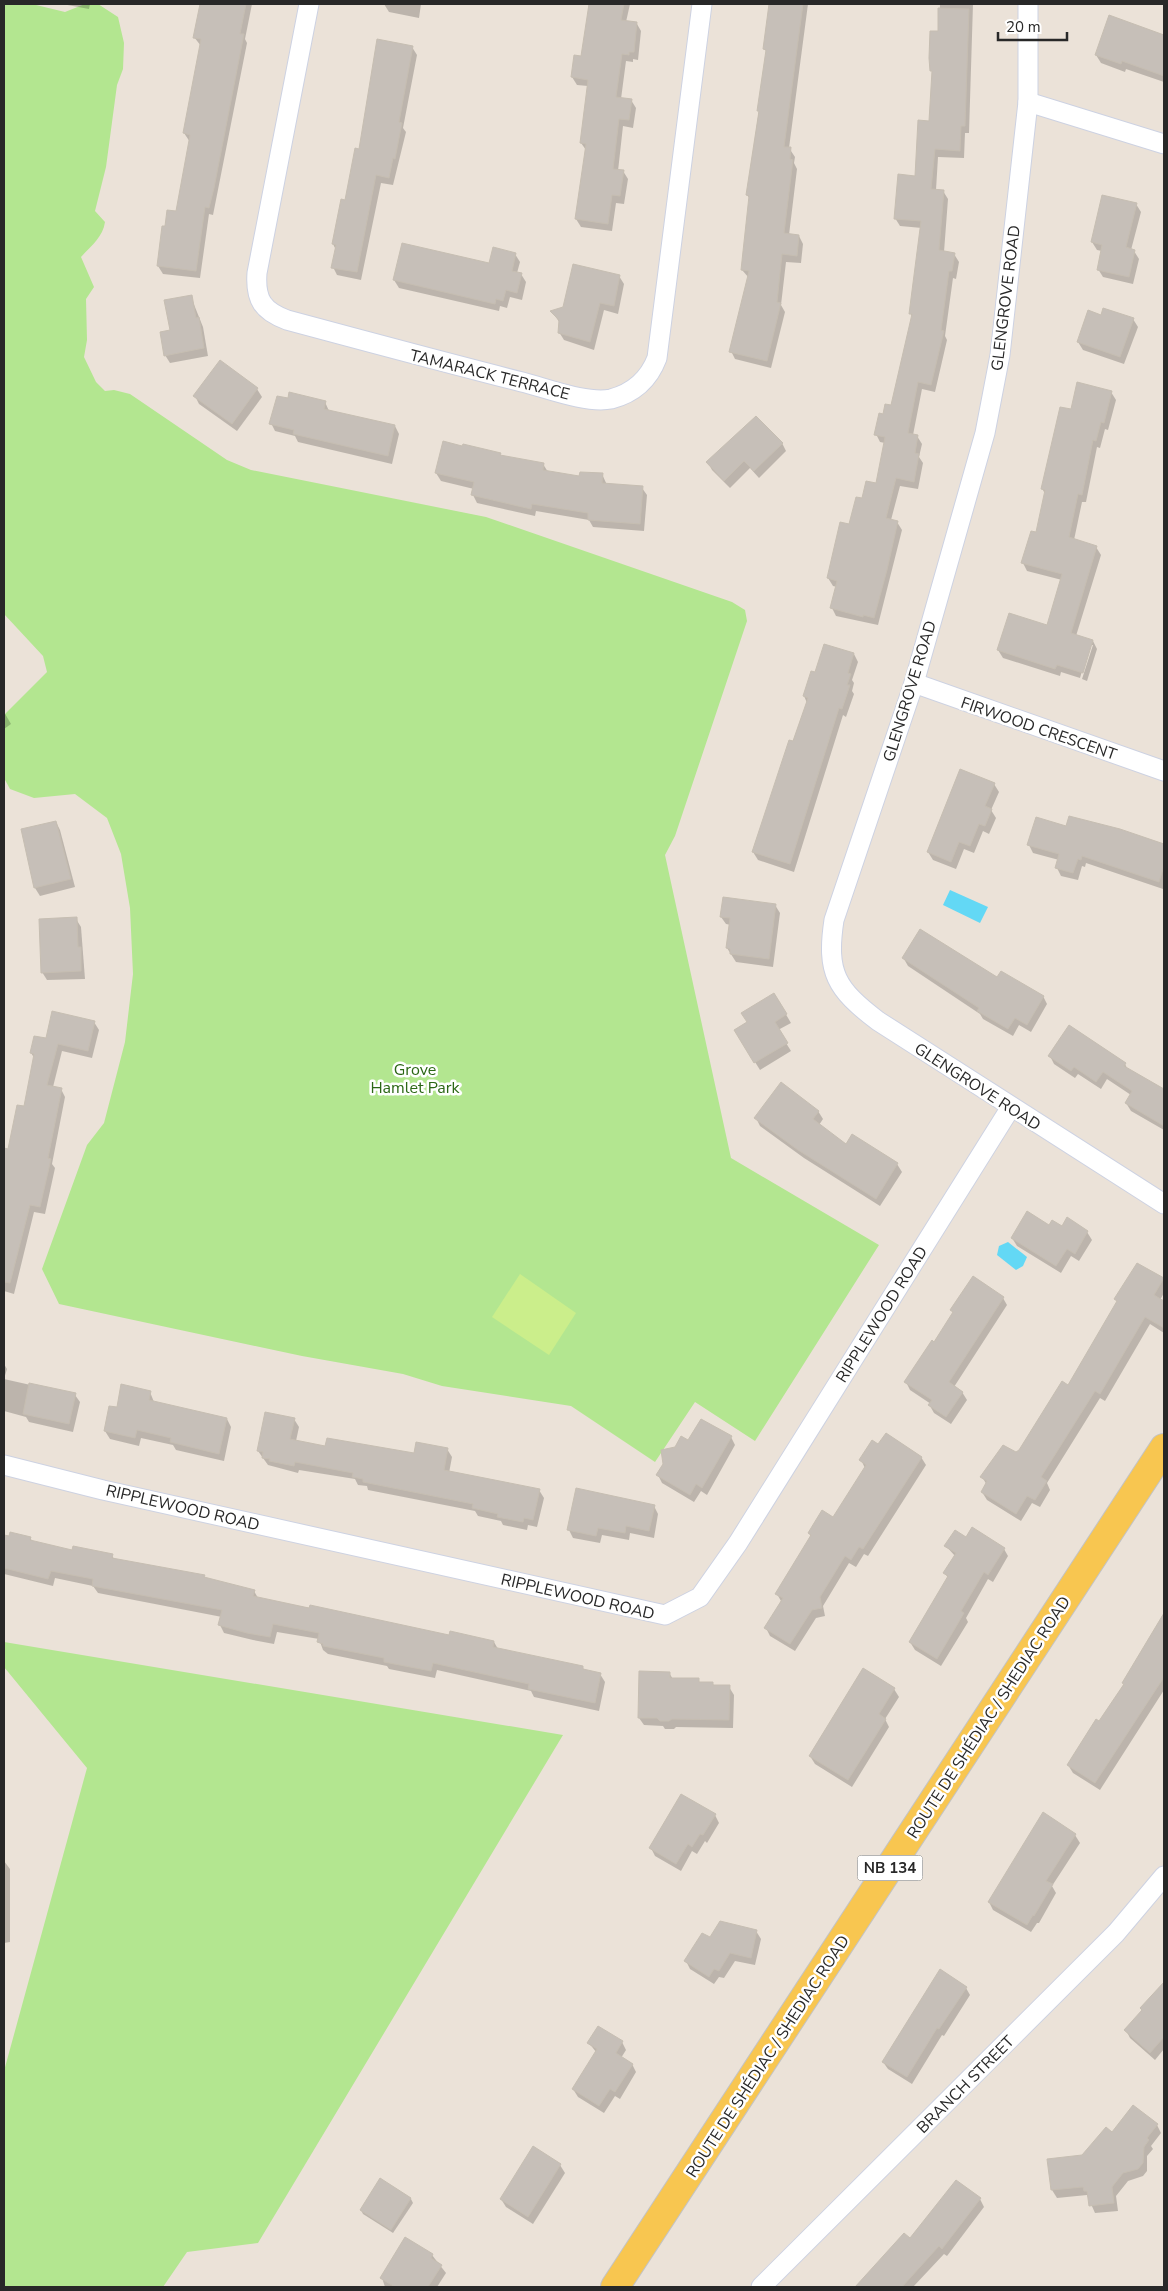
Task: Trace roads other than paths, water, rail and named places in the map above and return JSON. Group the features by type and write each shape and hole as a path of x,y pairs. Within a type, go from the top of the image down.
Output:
{"main road":[{"name":"ROUTE DE SHÉDIAC / SHEDIAC ROAD","path":"615,2287 1164,1448"}],"street":[{"name":"TAMARACK TERRACE","path":"309,4 257,273 256,285 258,296 264,307 272,314 287,320 429,359 592,399 610,399 626,394 641,384 652,372 657,358 702,4"},
{"name":"GLENGROVE ROAD","path":"1028,4 1028,102 1000,355 985,433 914,684 834,920 831,942 836,978 845,993 878,1021 1164,1204"},
{"path":"1028,102 1164,144"},
{"name":"FIRWOOD CRESCENT","path":"914,684 1164,771"},
{"name":"RIPPLEWOOD ROAD","path":"4,1464 103,1490 666,1615 700,1597 738,1543 1011,1107"},
{"name":"BRANCH STREET","path":"761,2287 1116,1933 1164,1876"}],"water":[{"path":"950,890 988,907 980,923 943,905"},
{"path":"1008,1242 1027,1257 1023,1266 1016,1270 997,1255 999,1246"}],"park label":[{"name":"Grove Hamlet Park","path":"415,1078"}]}
